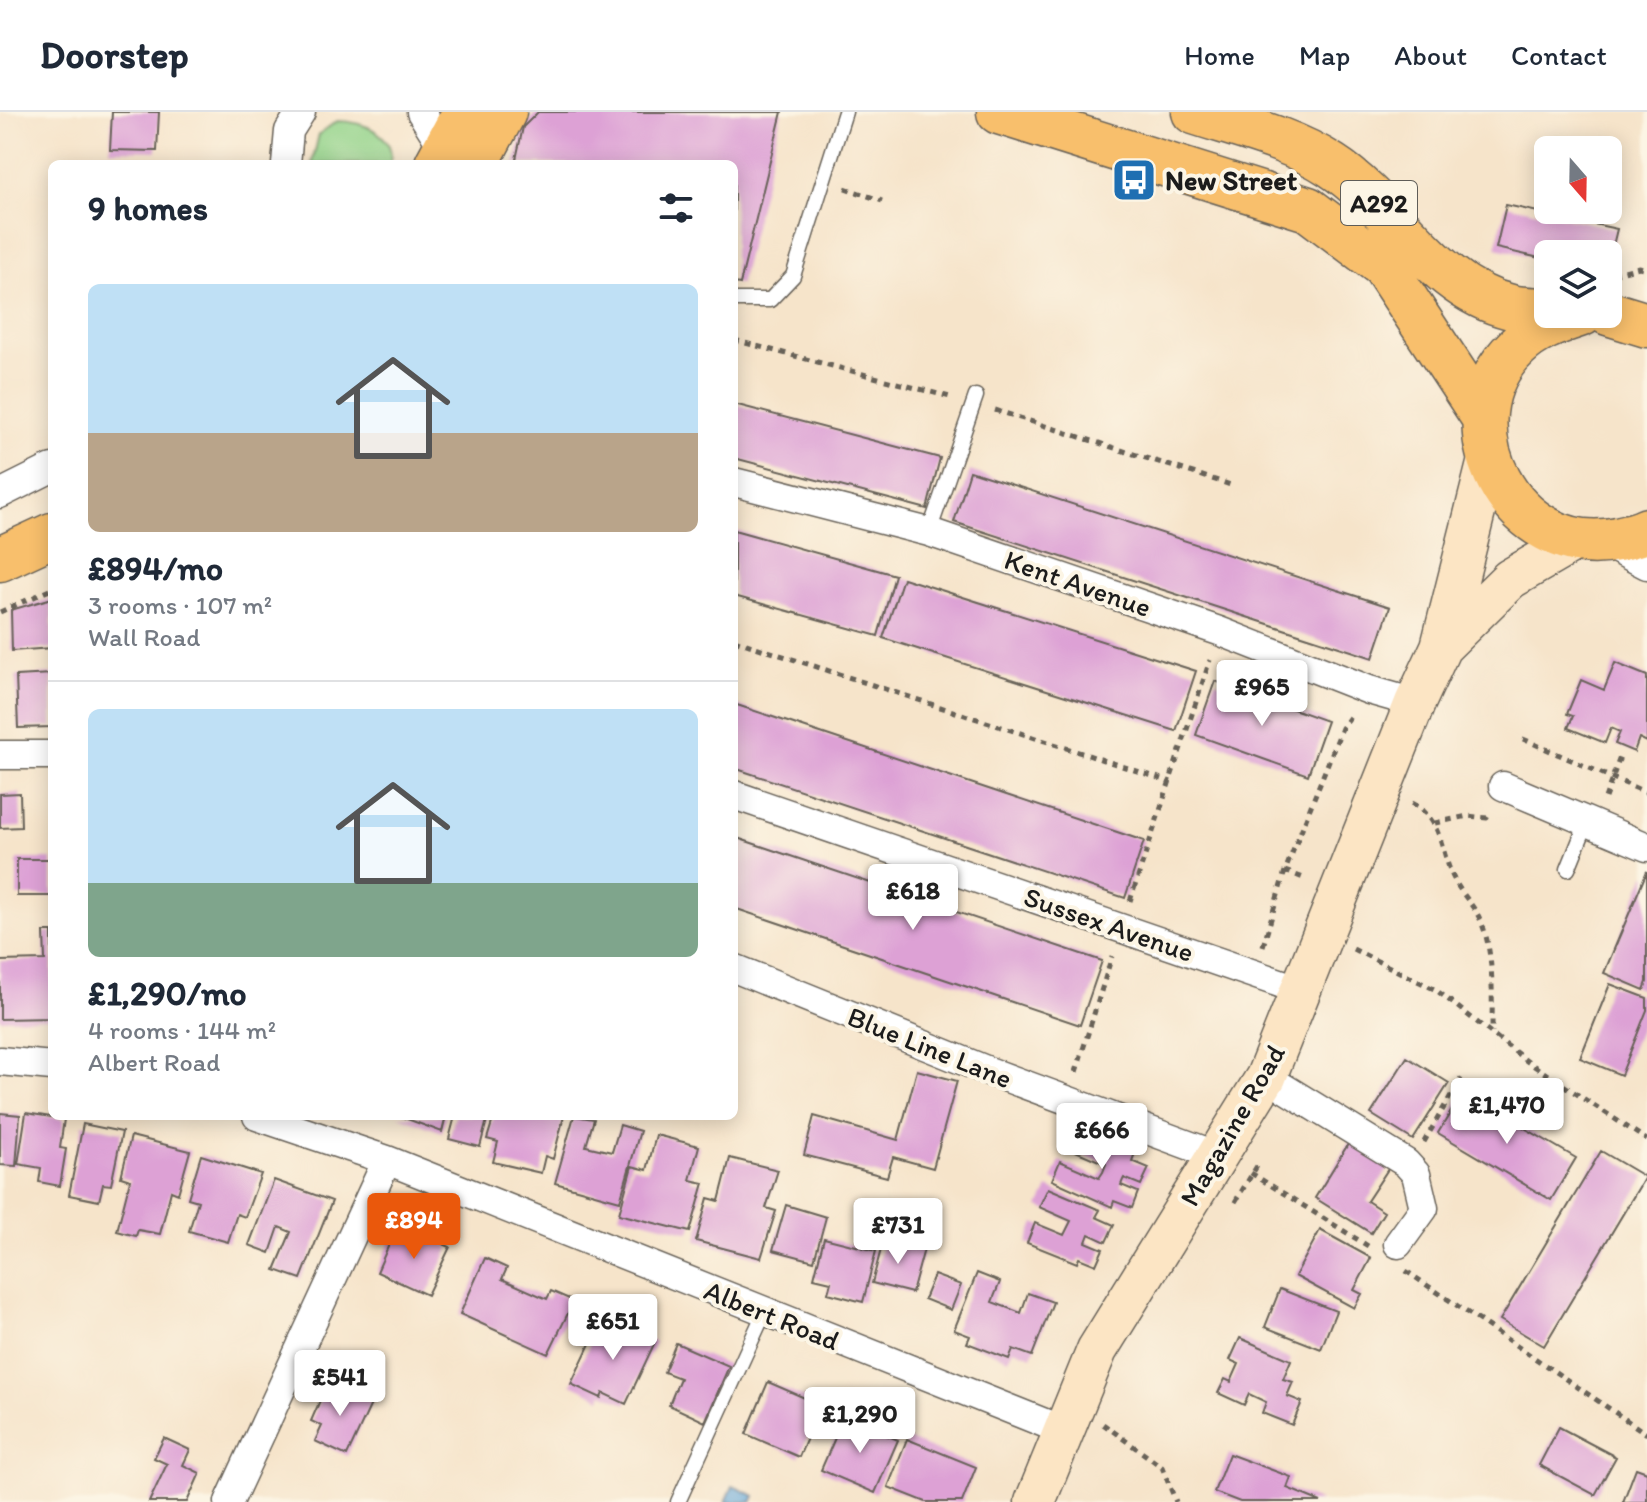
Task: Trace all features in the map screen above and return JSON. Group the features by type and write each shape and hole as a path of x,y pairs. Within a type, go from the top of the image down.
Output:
{"main road":[{"path":"455,151 504,112"},
{"name":"A292","path":"999,112 1073,125 1308,209 1384,266 1484,418"},
{"name":"A292","path":"1194,112 1298,147 1332,165 1385,209 1406,236 1464,286 1511,307 1534,309"},
{"path":"1622,317 1647,324"},
{"path":"1543,328 1516,348 1494,380 1484,418 1488,460 1501,489 1521,512 1547,530 1590,541 1647,530"},
{"path":"0,559 48,537"}],"street":[{"path":"286,160 289,131 301,112"},
{"path":"421,112 455,151"},
{"name":"Magazine Road","path":"1035,1502 1097,1350 1266,1077 1303,991 1415,703 1441,647 1488,460"},
{"path":"0,494 48,470"},
{"name":"Kent Avenue","path":"738,483 929,532 1219,631 1369,690 1415,703"},
{"path":"1590,541 1647,565"},
{"name":"Magazine Road","path":"1441,647 1510,579 1590,541"},
{"path":"0,755 48,755"},
{"path":"1503,786 1647,847"},
{"name":"Sussex Avenue","path":"738,796 1303,991"},
{"name":"Blue Line Lane","path":"738,970 1067,1100 1218,1156"},
{"path":"0,1061 48,1066"},
{"path":"1266,1077 1410,1167 1421,1186 1424,1208 1390,1253"},
{"name":"Albert Road","path":"269,1120 387,1160 1062,1430"},
{"path":"229,1502 387,1160"}],"lane":[{"path":"738,300 770,300 793,276 845,112"},
{"path":"929,532 974,400"},
{"path":"1568,869 1591,824"},
{"path":"678,1502 764,1313"}],"path":[{"path":"824,180 882,201"},
{"path":"1622,271 1639,267 1647,269"},
{"path":"738,341 974,400 1234,486"},
{"path":"0,612 48,591"},
{"path":"1067,1100 1219,631"},
{"path":"738,641 1171,782"},
{"path":"1255,973 1285,871 1342,728 1369,690"},
{"path":"1523,739 1647,793"},
{"path":"1591,824 1620,757"},
{"path":"1435,823 1468,816 1487,818 1503,786"},
{"path":"1404,800 1426,811 1435,823 1452,876 1479,917 1486,941 1492,1034"},
{"path":"1353,935 1349,947 1436,990 1528,1062 1647,1140"},
{"path":"1410,1167 1461,1078"},
{"path":"1218,1156 1390,1253 1647,1434"},
{"path":"1102,1422 1162,1467 1176,1502"}],"green space":[{"path":"337,121 366,126 383,137 391,153 390,160 313,160 319,134"}],"water":[{"path":"733,1486 755,1496 752,1502 726,1502"}],"building":[{"path":"112,112 159,112 157,151 110,150"},
{"path":"538,112 782,112 740,284 738,160 516,160 523,127"},
{"path":"1506,205 1534,211 1534,224 1594,224 1617,229 1614,240 1534,240 1534,257 1496,248"},
{"path":"738,405 940,458 927,509 738,459"},
{"path":"970,471 1390,607 1373,658 954,522"},
{"path":"738,531 895,575 878,636 738,597"},
{"path":"903,578 1196,671 1176,731 883,638"},
{"path":"48,599 48,648 12,651 11,610"},
{"path":"1615,663 1647,676 1647,742 1639,738 1634,752 1615,744 1620,732 1611,728 1605,743 1568,728 1573,716 1567,714 1581,680 1604,690"},
{"path":"48,674 48,727 18,728 16,676"},
{"path":"1215,681 1327,721 1308,775 1196,735"},
{"path":"738,705 1144,841 1125,898 738,769"},
{"path":"20,793 21,827 0,828 0,794"},
{"path":"738,838 1102,961 1080,1025 738,909"},
{"path":"17,859 48,859 48,896 17,896"},
{"path":"1647,871 1647,982 1644,990 1604,973"},
{"path":"44,932 48,932 48,1018 0,1019 0,961 45,960"},
{"path":"1610,984 1647,998 1647,1010 1621,1075 1580,1058"},
{"path":"1407,1057 1449,1083 1413,1140 1371,1114"},
{"path":"917,1070 957,1081 933,1168 893,1157 887,1177 804,1155 814,1116 898,1140"},
{"path":"1463,1092 1576,1158 1551,1200 1438,1133"},
{"path":"0,1113 20,1115 16,1166 0,1165"},
{"path":"26,1113 48,1116 48,1120 64,1120 60,1148 66,1149 60,1186 39,1182 41,1168 18,1164"},
{"path":"410,1120 445,1120 442,1132"},
{"path":"454,1120 487,1120 480,1147 449,1139"},
{"path":"493,1120 563,1120 553,1159 545,1156 541,1173 493,1162 498,1142 487,1139"},
{"path":"573,1120 594,1120 586,1146 612,1152 620,1125 640,1131 620,1201 555,1183"},
{"path":"83,1124 122,1132 111,1185 103,1184 99,1201 69,1195"},
{"path":"1073,1128 1135,1153 1132,1161 1149,1168 1141,1185 1123,1180 1121,1185 1138,1192 1132,1208 1114,1201 1112,1207 1052,1180 1060,1161 1099,1178 1103,1172 1106,1164 1066,1147"},
{"path":"656,1135 699,1146 690,1180 704,1183 690,1232 619,1214 632,1166 647,1170"},
{"path":"131,1136 190,1151 178,1194 171,1191 160,1234 138,1230 136,1236 117,1231 130,1180 121,1177"},
{"path":"1350,1141 1390,1166 1367,1201 1384,1212 1371,1233 1315,1198"},
{"path":"1601,1151 1645,1177 1544,1346 1500,1320"},
{"path":"201,1155 261,1174 245,1217 237,1214 228,1242 189,1231 198,1201 188,1198"},
{"path":"730,1158 778,1170 766,1208 776,1211 761,1258 696,1241 708,1198 719,1201"},
{"path":"274,1180 332,1201 301,1279 275,1270 291,1232 279,1227 270,1253 249,1245"},
{"path":"1048,1188 1100,1210 1096,1217 1114,1225 1106,1242 1089,1234 1086,1242 1103,1249 1096,1265 1079,1258 1077,1263 1027,1243 1035,1223 1064,1235 1071,1221 1039,1207"},
{"path":"786,1205 826,1217 814,1261 773,1250"},
{"path":"412,1230 450,1247 427,1295 377,1272 394,1233 407,1239"},
{"path":"1320,1230 1371,1258 1354,1290 1362,1294 1354,1308 1295,1276"},
{"path":"824,1238 876,1251 863,1302 828,1293 831,1282 814,1278"},
{"path":"884,1238 924,1249 912,1293 872,1283"},
{"path":"485,1258 507,1268 502,1279 547,1299 551,1291 574,1301 548,1354 460,1314"},
{"path":"977,1273 1000,1282 992,1302 1021,1313 1028,1293 1053,1302 1032,1356 1013,1349 1009,1359 967,1343 970,1336 954,1330"},
{"path":"934,1275 961,1285 951,1310 924,1299"},
{"path":"1280,1289 1336,1311 1321,1349 1265,1327"},
{"path":"602,1318 655,1342 626,1404 603,1393 601,1398 571,1384"},
{"path":"1240,1338 1291,1360 1283,1379 1293,1382 1287,1396 1302,1402 1292,1425 1262,1413 1266,1402 1249,1394 1244,1405 1218,1393 1225,1379 1231,1382 1239,1364 1230,1360"},
{"path":"676,1343 729,1366 705,1422 669,1405 680,1378 664,1372"},
{"path":"328,1382 372,1402 347,1456 315,1441 322,1426 311,1421"},
{"path":"768,1382 821,1405 799,1457 746,1434"},
{"path":"844,1417 898,1440 875,1493 821,1470"},
{"path":"1559,1427 1616,1457 1595,1495 1539,1465"},
{"path":"164,1438 190,1450 183,1465 200,1473 187,1502 149,1502 167,1464 154,1458"},
{"path":"907,1439 976,1467 962,1502 926,1502 888,1487"},
{"path":"1229,1454 1291,1477 1287,1488 1321,1502 1240,1502 1214,1492"},
{"path":"1636,1468 1647,1472 1647,1502 1623,1502"}],"place":[{"name":"New Street","path":"1134,180"}]}
